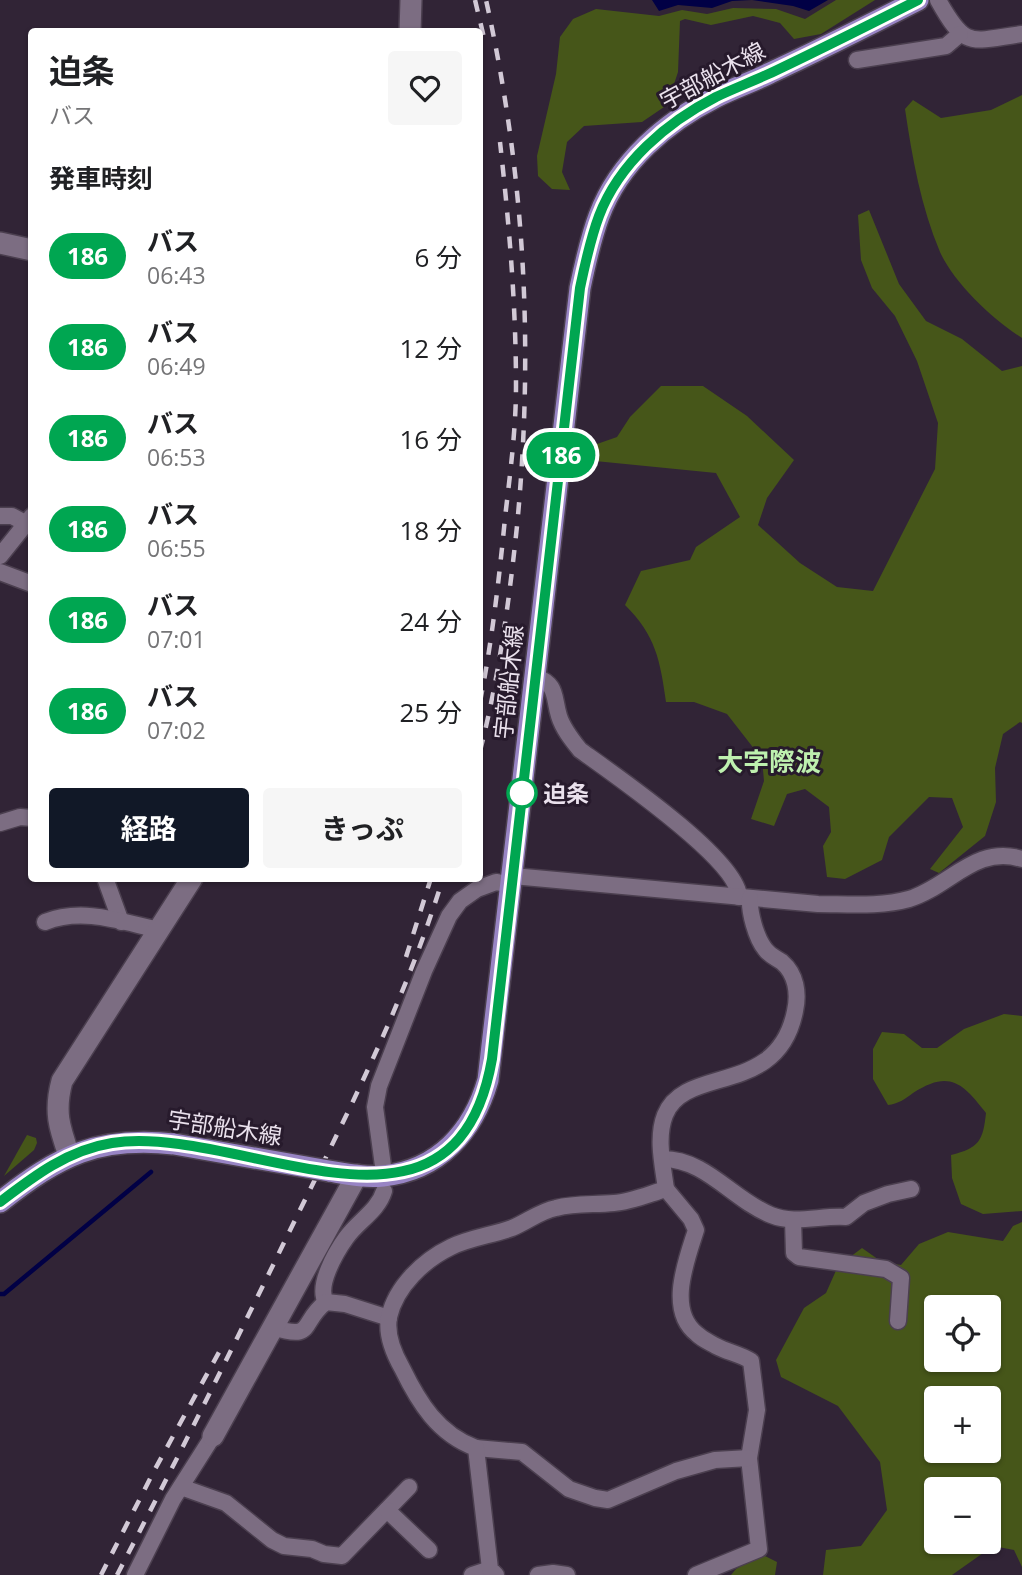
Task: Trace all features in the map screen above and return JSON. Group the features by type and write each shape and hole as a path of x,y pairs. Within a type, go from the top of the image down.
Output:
{"main road":[{"name":"宇部船木線","path":"0,1202 69,1155 111,1143 143,1141 174,1144 329,1171 382,1176 406,1172 426,1163 457,1140 482,1101 492,1059 580,288 600,213 613,189 642,149 684,117 715,98 843,39 918,0"}],"street":[{"path":"410,28 411,0"},
{"path":"938,0 960,34 973,40 1022,34"},
{"path":"857,60 946,46 960,34"},
{"path":"0,243 28,249"},
{"path":"0,516 28,520 0,556"},
{"path":"0,572 28,582"},
{"path":"535,676 546,681 555,693 559,717 569,737 580,750 693,836 733,880 750,906 761,943 794,977 797,992 795,1012 784,1042 765,1063 685,1093 666,1112 662,1125 666,1189 691,1219 696,1230 683,1269 683,1314 695,1333 722,1349 747,1358 753,1366 757,1410 749,1458 759,1549 696,1575"},
{"path":"0,822 28,818"},
{"path":"383,1166 375,1107 379,1086 440,934 460,901 468,895 496,882 513,880 818,904 905,900 919,896 973,862 1002,856 1022,859"},
{"path":"106,882 121,922"},
{"path":"69,1155 58,1123 57,1105 62,1081 189,882"},
{"path":"45,922 62,915 76,914 110,918 159,930"},
{"path":"663,1159 684,1161 762,1211 793,1220 846,1217 864,1203 911,1189"},
{"path":"135,1575 181,1487 213,1436 357,1175"},
{"path":"666,1189 616,1203 574,1204 552,1208 517,1226 454,1245 428,1260 412,1276 396,1300 389,1318 392,1345 414,1394 433,1420 453,1438 476,1448 522,1452 569,1489 595,1498 608,1500 676,1471 715,1460 749,1458"},
{"path":"326,1302 322,1296 324,1279 346,1237 382,1200 384,1191"},
{"path":"793,1220 794,1253 799,1257 886,1269 901,1278 898,1321"},
{"path":"272,1327 296,1334 304,1331 318,1308 326,1302 345,1304 389,1318"},
{"path":"472,1575 493,1572 476,1448"},
{"path":"181,1487 226,1503 272,1540 284,1546 342,1556 409,1487"},
{"path":"387,1510 429,1550"},
{"path":"538,1575 567,1575"}],"green space":[{"path":"836,0 875,0 821,34 794,39 780,23 753,16 711,25 685,19 680,21 678,72 667,105 642,122 584,126 567,142 562,172 570,190 552,189 538,176 537,156 556,74 560,37 573,19 596,9 659,16 682,10 707,14 733,8 776,9 805,19"},
{"path":"1022,95 1022,338 975,300 946,264 918,182 905,109 913,100 941,118 991,110"},
{"path":"869,210 899,284 926,321 962,339 1002,371 1022,366 1022,723 1003,734 995,768 996,802 985,836 939,873 930,869 963,827 952,798 929,797 889,837 882,860 845,879 827,877 823,846 831,832 829,807 805,789 787,794 774,826 751,819 764,781 762,759 727,714 694,702 666,702 655,649 644,627 625,605 641,571 690,560 696,547 740,517 716,473 595,461 597,444 617,437 630,417 661,386 703,386 747,416 794,460 767,498 758,525 800,563 837,587 873,591 935,469 938,423 917,361 895,316 872,288 861,260 858,215"},
{"path":"1004,1014 1022,1016 1022,1211 983,1214 961,1204 952,1178 951,1155 978,1142 986,1113 962,1087 946,1081 925,1086 901,1101 888,1105 873,1079 873,1049 882,1032 904,1034 922,1048 937,1048 964,1029"},
{"path":"27,1135 36,1138 34,1150 4,1176"},
{"path":"1022,1222 1022,1567 1014,1550 1001,1548 1001,1477 924,1477 924,1554 982,1554 952,1575 823,1575 826,1550 861,1546 887,1510 880,1462 838,1406 781,1377 776,1360 804,1308 826,1293 838,1266 862,1248 882,1262 901,1265 919,1244 948,1232 1003,1241 1013,1226"},
{"path":"761,1554 777,1562 775,1575 731,1575 736,1569"}],"shaded area":[{"path":"652,0 752,0 732,1 712,8 678,5 659,11"},
{"path":"752,0 828,0 809,11"}],"waterway":[{"path":"0,1294 4,1294 151,1172"}],"railway":[{"path":"475,0 482,28"},
{"path":"483,739 511,583 525,393 523,262 517,196 510,131 486,0"},
{"path":"483,34 485,42"},
{"path":"483,685 498,587 516,402 513,294 500,142"},
{"path":"406,957 430,882"},
{"path":"117,1575 358,1090 413,965 442,882"},
{"path":"101,1575 224,1343"}],"bus line":[{"name":"186","path":"0,1202 69,1155 111,1143 143,1141 174,1144 329,1171 382,1176 406,1172 426,1163 443,1152 467,1128 482,1101 492,1059 580,288 600,213 613,189 642,149 684,117 715,98 843,39 918,0"}],"place":[{"name":"迫条","path":"522,793"}],"district":[{"name":"大字際波","path":"769,761"}]}
